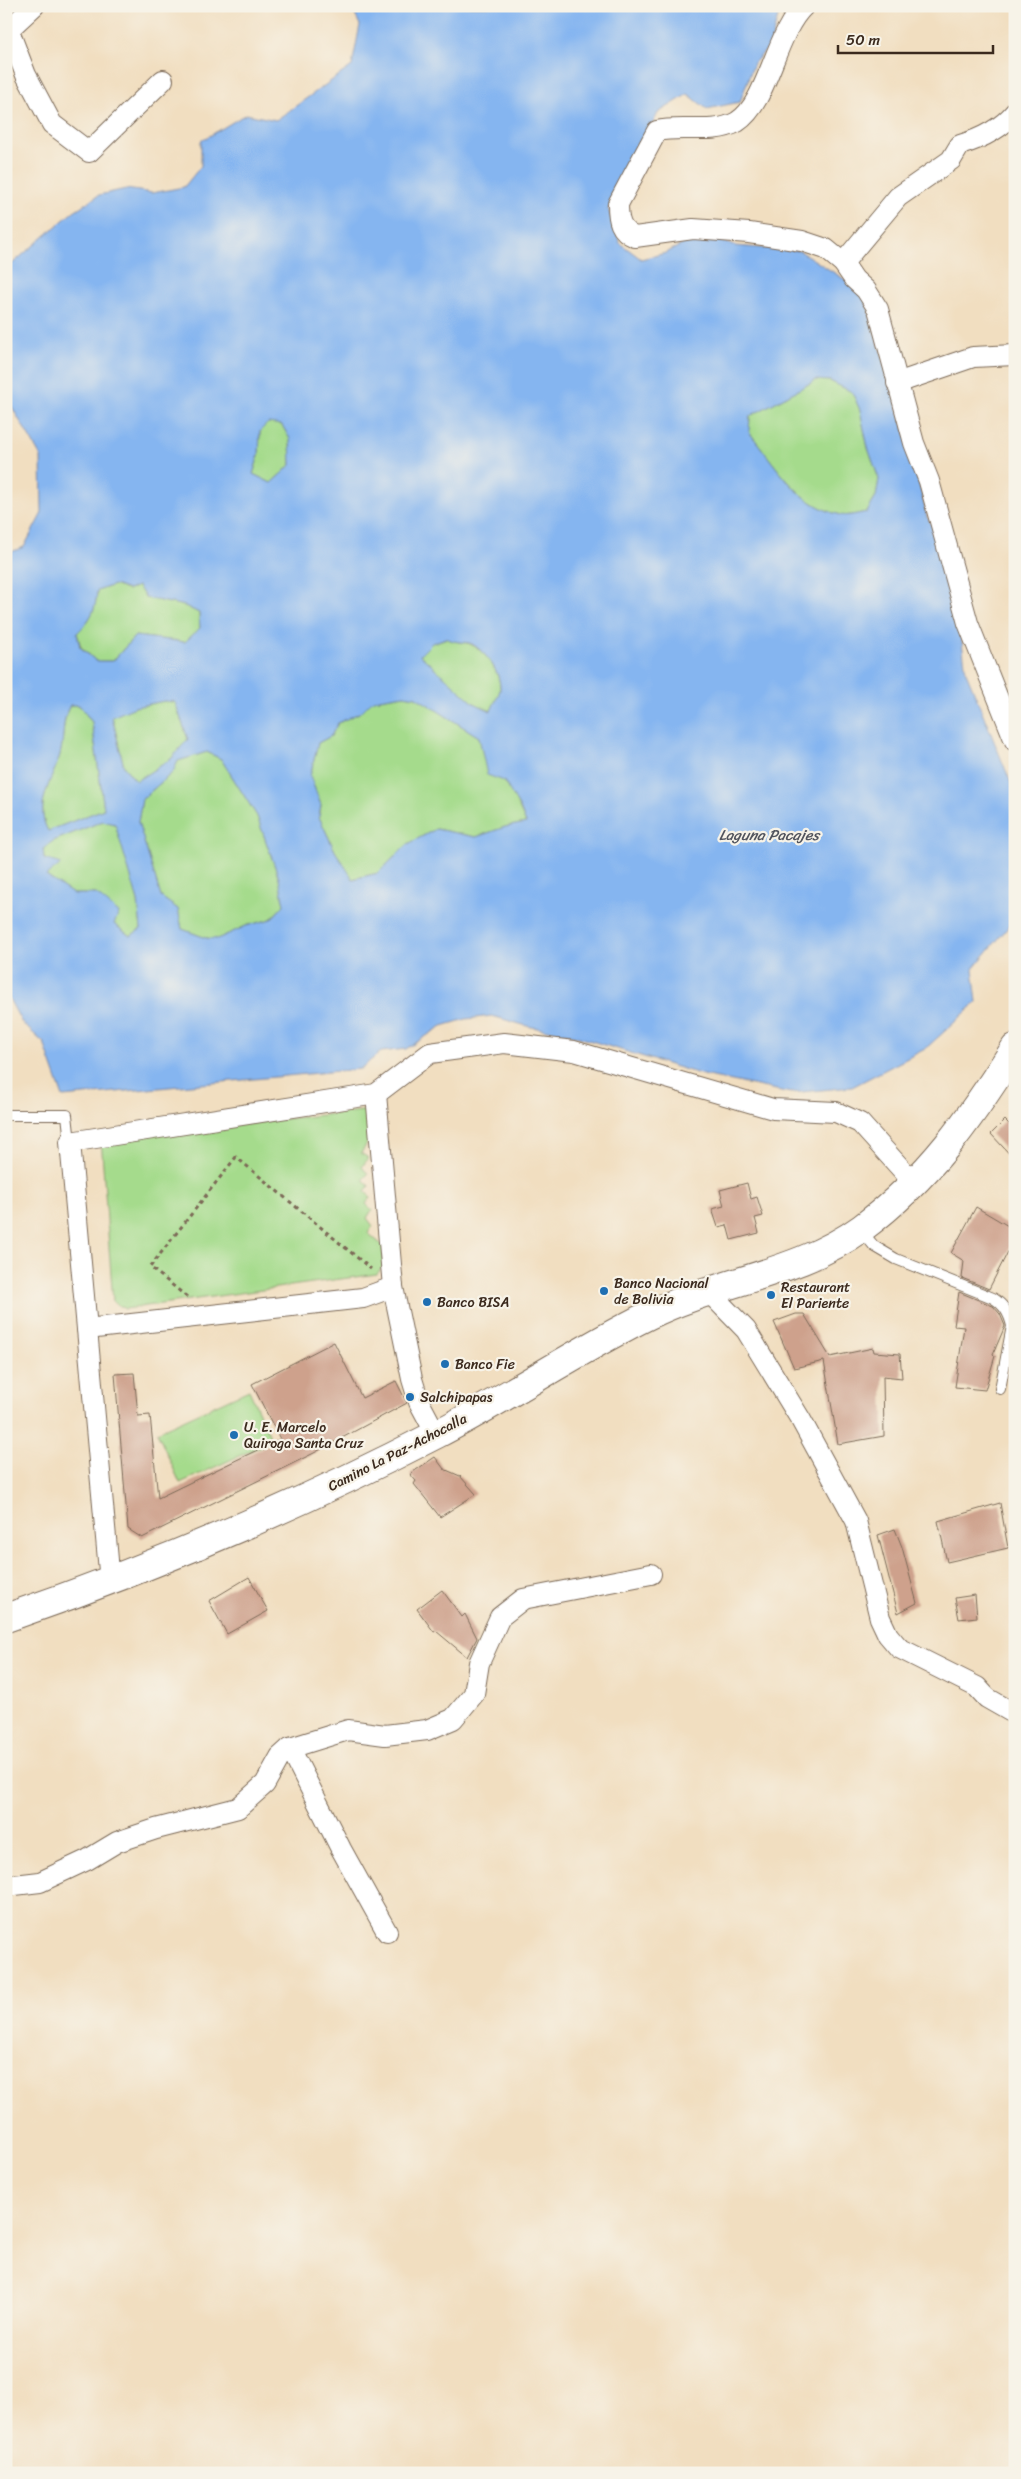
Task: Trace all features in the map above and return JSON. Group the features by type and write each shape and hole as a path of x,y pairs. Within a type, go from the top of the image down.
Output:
{"main road":[{"name":"Camino La Paz-Achocalla","path":"6,1618 110,1582 295,1504 436,1434 650,1314 814,1256 860,1229 915,1184 974,1113 1015,1048"}],"street":[{"path":"34,6 8,31 26,75 52,124 89,152 163,80"},
{"path":"804,6 791,22 752,106 737,122 720,127 668,128 657,131 618,204 618,216 621,227 627,234 635,237 693,229 802,241 826,249 843,263 854,279 866,290 878,309 914,443 931,488 968,622 1015,742"},
{"path":"843,263 898,197 951,160 960,145 980,139 1010,118 1015,112"},
{"path":"897,383 972,358 1015,355"},
{"path":"110,1582 70,1142 376,1094 430,1053 504,1043 574,1051 772,1109 836,1112 860,1123 915,1184"},
{"path":"376,1094 393,1287 412,1379 420,1402 436,1434"},
{"path":"87,1328 363,1298 393,1287"},
{"path":"708,1292 746,1330 802,1420 856,1521 880,1618 888,1634 900,1648 976,1687 987,1698 1015,1714"},
{"path":"6,1886 40,1882 87,1860 117,1842 156,1829 238,1808 265,1784 280,1756 290,1748 348,1730 385,1735 427,1730 453,1719 474,1694 479,1663 500,1618 524,1599 651,1574"},
{"path":"290,1748 341,1849 387,1932"}],"lane":[{"path":"6,1114 67,1115 70,1142"},
{"path":"860,1229 874,1246 896,1259 993,1298 1001,1303 1010,1318 1012,1326 1000,1389"}],"path":[{"path":"192,1300 150,1267 236,1157 377,1274"}],"green space":[{"path":"816,380 830,381 852,392 860,410 868,448 879,479 876,497 867,512 841,515 825,510 812,502 788,482 749,432 750,416"},
{"path":"268,422 282,425 290,439 291,465 271,483 253,474 259,455 260,431"},
{"path":"114,585 127,590 138,586 146,598 185,606 199,613 200,629 185,642 135,636 113,661 96,661 81,647 77,633 92,614 97,591"},
{"path":"447,638 472,645 492,664 500,683 500,690 491,711 474,703 419,655 432,643"},
{"path":"404,695 416,697 479,737 483,753 512,792 526,823 505,827 476,837 436,829 408,844 378,873 352,879 335,851 319,817 321,805 310,776 318,743 331,736 338,723 361,712 373,700"},
{"path":"164,701 175,702 188,739 171,759 136,781 124,767 112,716 135,707"},
{"path":"70,705 79,705 92,722 104,809 48,831 44,822 43,803 59,758 65,717"},
{"path":"207,752 221,759 257,816 279,878 284,905 271,919 246,926 217,939 206,938 182,929 178,909 161,897 138,822 142,799 173,772 178,761"},
{"path":"103,821 116,824 138,901 141,929 130,936 114,924 96,894 73,894 46,876 43,849 53,841"},
{"path":"371,1110 374,1133 361,1153 368,1158 362,1167 368,1174 363,1179 369,1186 365,1192 371,1197 366,1204 372,1210 367,1218 373,1226 368,1233 383,1246 384,1265 377,1274 125,1309 113,1302 101,1138"},
{"path":"249,1390 272,1441 180,1483 157,1432"}],"water":[{"name":"Laguna Pacajes","path":"351,6 783,6 780,9 770,46 754,63 740,102 707,109 688,94 658,113 608,209 620,243 641,259 666,253 702,234 735,246 800,251 863,291 913,458 927,517 941,539 962,642 966,672 1015,793 1015,919 973,969 977,1002 925,1049 852,1087 791,1093 703,1075 572,1035 527,1026 492,1016 466,1019 442,1026 406,1049 381,1052 360,1069 63,1097 44,1043 22,1023 6,993 6,554 24,547 42,513 41,457 6,397 6,269 74,211 99,195 126,189 152,193 184,187 201,166 201,141 246,114 276,120 352,66 360,25","holes":["816,380 830,381 852,392 860,410 868,448 879,479 876,497 867,512 844,515 825,510 799,493 788,482 749,432 750,416","268,423 282,425 290,439 291,465 271,483 253,474 259,455 260,431","114,585 128,590 138,586 146,598 185,606 199,613 200,628 185,642 135,636 113,661 96,661 80,647 77,633 89,619 94,609 97,591","446,638 472,644 492,664 500,683 500,689 491,711 474,703 420,655 432,643","404,695 416,697 479,737 487,775 504,781 520,808 526,823 505,827 476,837 436,829 408,844 378,873 353,879 335,851 319,817 321,805 310,776 318,743 331,736 338,723 361,712 373,700","164,701 175,702 188,739 171,759 136,781 124,767 112,717 135,707","70,705 79,705 92,722 104,809 48,831 44,822 43,803 61,751 65,717","207,752 221,759 257,816 279,878 284,905 271,919 246,926 217,939 206,938 182,929 178,909 161,897 138,822 142,799 173,772 178,761","103,821 115,824 138,901 141,929 130,936 114,924 119,913 96,894 73,894 46,876 61,864 44,859 43,849 53,841"]}],"building":[{"path":"1005,1120 1015,1130 1015,1160 991,1134"},
{"path":"747,1183 751,1199 757,1197 763,1216 755,1218 759,1233 731,1240 727,1225 718,1227 712,1209 724,1206 720,1190"},
{"path":"976,1207 1015,1230 1015,1238 989,1289 962,1278 964,1261 951,1253"},
{"path":"959,1292 993,1306 1000,1314 1005,1326 993,1354 995,1356 985,1390 955,1387 964,1327 954,1326"},
{"path":"796,1314 804,1314 830,1357 873,1348 874,1352 900,1354 902,1378 883,1376 884,1436 838,1444 824,1361 794,1368 774,1322"},
{"path":"334,1342 362,1398 396,1381 407,1403 314,1453 142,1538 128,1529 115,1374 134,1373 138,1416 150,1415 158,1498 280,1439 252,1384"},
{"path":"435,1457 444,1469 460,1476 476,1494 440,1517 414,1484 416,1481 410,1474"},
{"path":"1000,1503 1008,1548 947,1562 938,1521"},
{"path":"895,1529 902,1547 917,1603 898,1613 878,1535"},
{"path":"249,1577 268,1611 227,1634 209,1601"},
{"path":"442,1590 462,1617 465,1614 477,1638 467,1657 436,1631 434,1632 417,1609"},
{"path":"975,1595 977,1617 959,1619 955,1598"}],"place":[{"name":"Banco Nacional de Bolivia","path":"604,1291"},
{"name":"Restaurant El Pariente","path":"771,1295"},
{"name":"Banco BISA","path":"427,1302"},
{"name":"Banco Fie","path":"445,1364"},
{"name":"Salchipapas","path":"410,1397"},
{"name":"U. E. Marcelo Quiroga Santa Cruz","path":"234,1435"}]}
